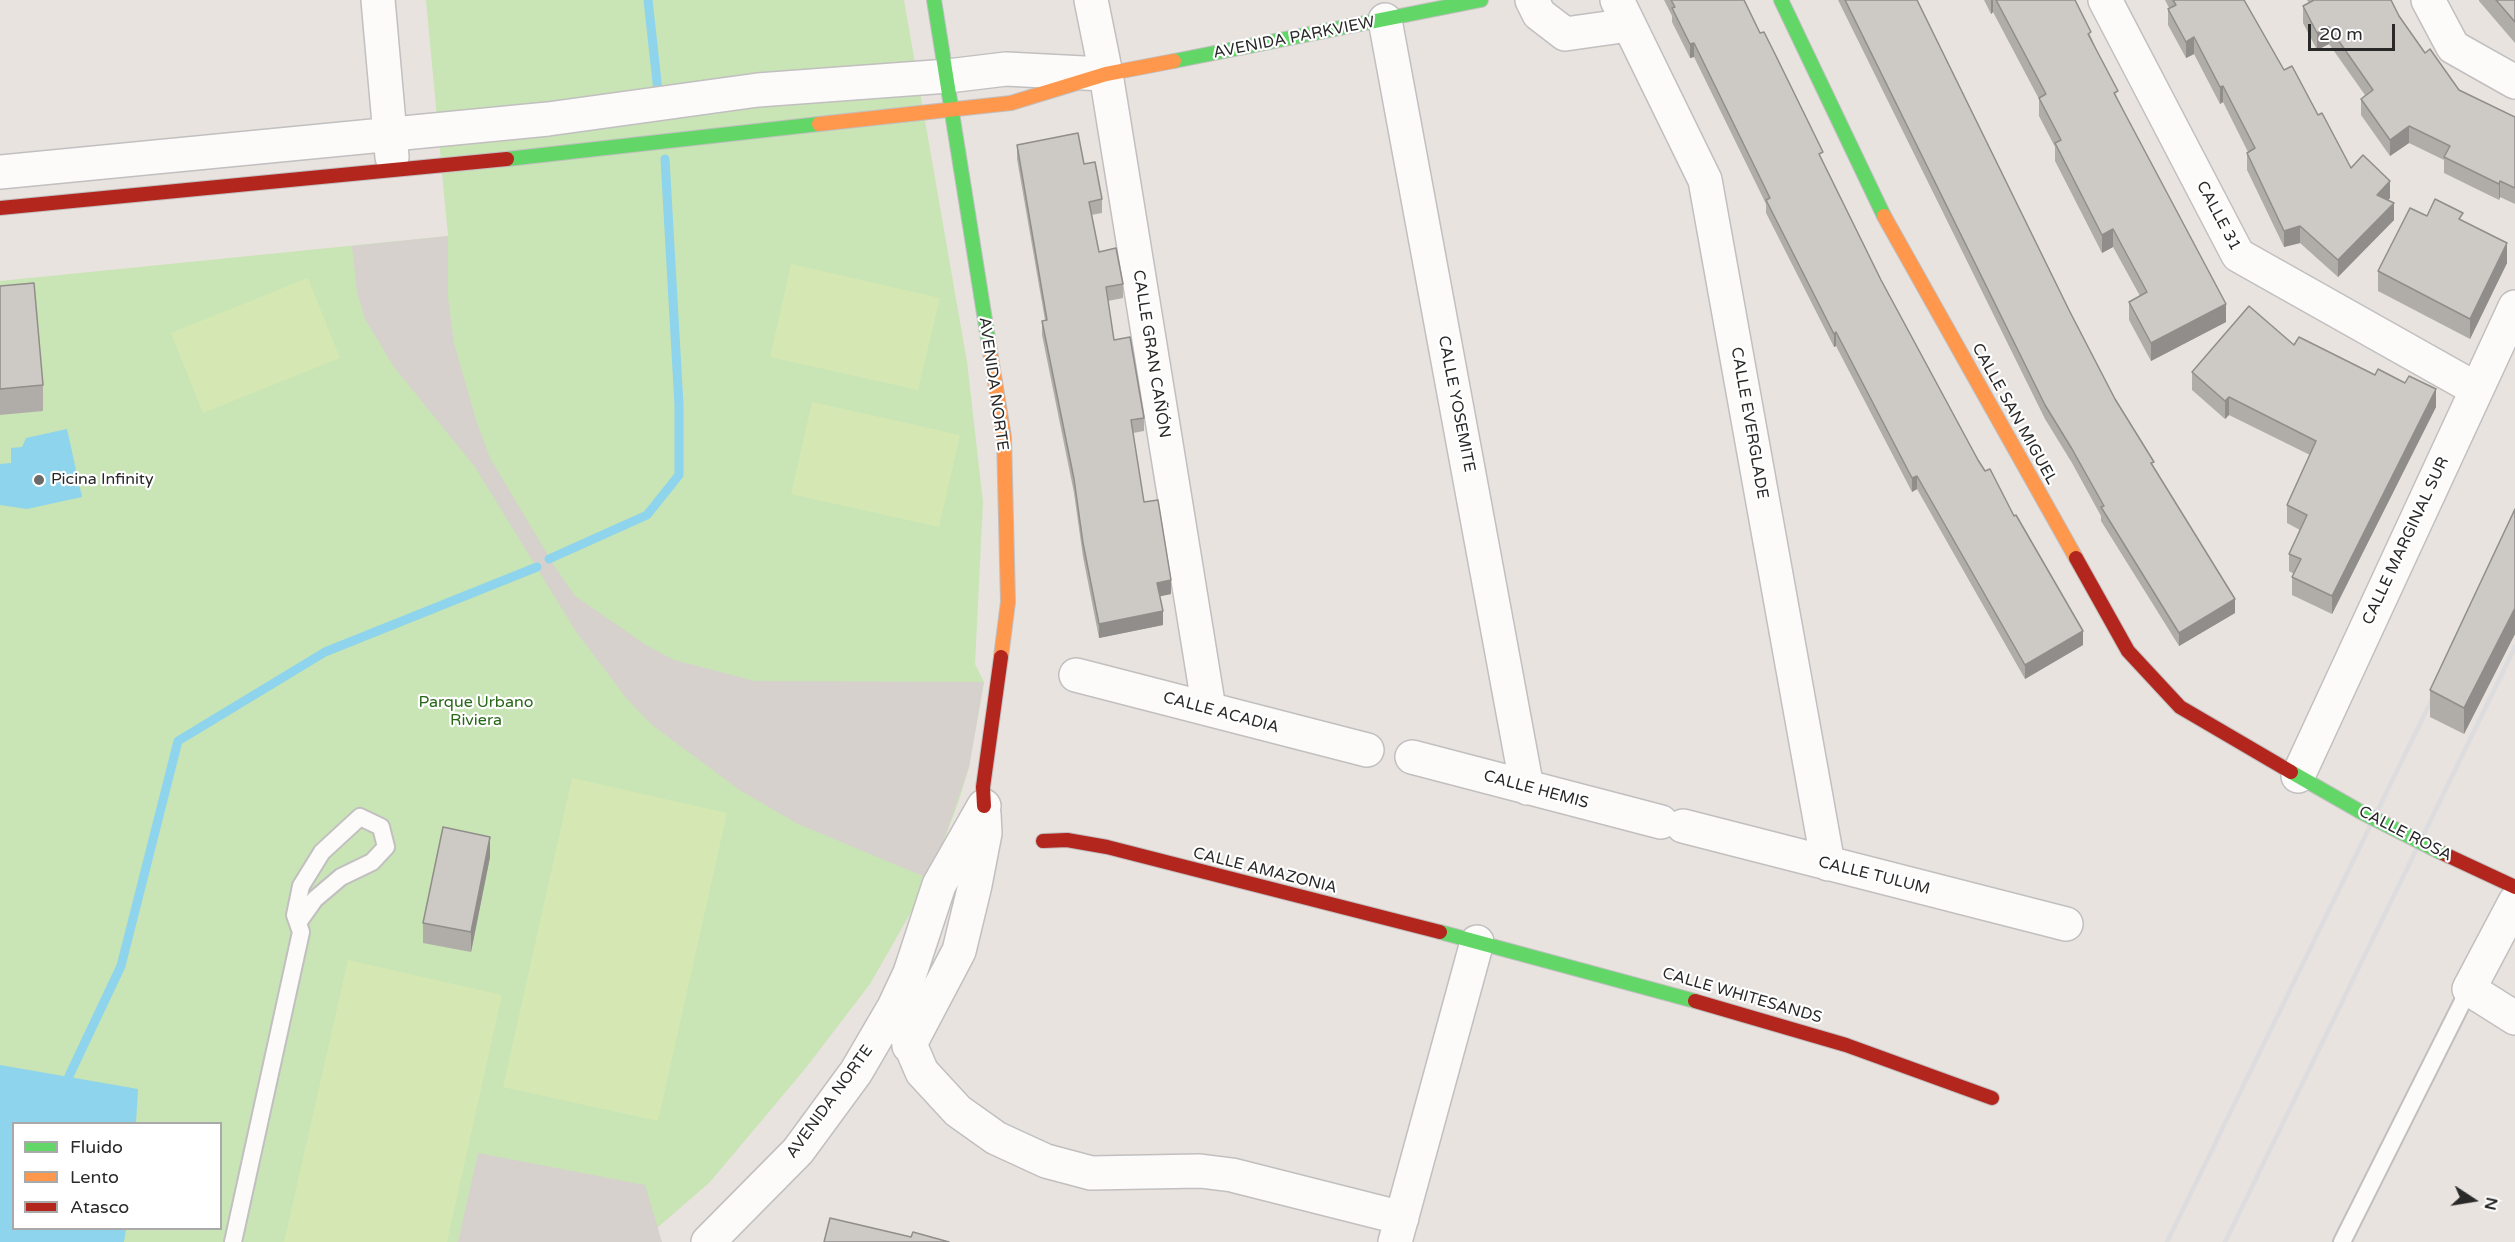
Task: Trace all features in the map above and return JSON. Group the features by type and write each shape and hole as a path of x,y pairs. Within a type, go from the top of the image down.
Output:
{"street":[{"path":"378,0 393,169"},
{"name":"AVENIDA NORTE","path":"708,1242 798,1151 856,1072 894,1007 912,967 939,885 984,806 983,787 1008,602 1004,437 950,111 948,76 934,0"},
{"name":"CALLE GRAN CAÑÓN","path":"1091,0 1106,74 1209,709"},
{"name":"AVENIDA PARKVIEW","path":"0,208 393,169 1011,103 1106,74 1481,0"},
{"path":"1532,0 1539,14 1565,34 1623,13"},
{"name":"CALLE SAN MIGUEL","path":"1781,0 1873,196 2128,651 2180,707 2298,776"},
{"name":"CALLE 31","path":"2105,0 2238,255 2476,389"},
{"path":"2428,0 2453,47 2515,82"},
{"name":"CALLE EVERGLADE","path":"1623,13 1705,180 1828,864"},
{"name":"CALLE YOSEMITE","path":"1385,20 1527,788"},
{"name":"AVENIDA PARKVIEW","path":"0,172 548,119 758,90 948,76 1006,69 1106,74"},
{"name":"CALLE MARGINAL SUR","path":"2298,776 2515,307"},
{"name":"CALLE ACADIA","path":"1076,675 1366,750"},
{"name":"CALLE HEMIS","path":"1412,757 1672,824"},
{"name":"CALLE ROSA","path":"2298,776 2361,812 2515,887"},
{"path":"909,1046 959,951 985,833 984,806"},
{"name":"CALLE TULUM","path":"1672,824 2066,924"},
{"name":"CALLE AMAZONIA","path":"1043,841 1067,840 1107,847 1477,942"},
{"path":"2515,902 2469,989 2515,1018"},
{"path":"894,1007 922,1072 958,1111 996,1138 1046,1161 1091,1173 1200,1171 1232,1175 1399,1230 1477,942"},
{"name":"CALLE WHITESANDS","path":"1477,942 1636,982 1796,1028 1992,1098"}],"lane":[{"path":"233,1242 301,932 295,915 301,886 321,852 360,817 381,827 386,847 372,862 341,878 315,899 298,923"},
{"path":"2342,1242 2469,989"}],"green space":[{"name":"Parque Urbano Riviera","path":"426,0 904,0 967,362 983,502 975,664 984,682 969,767 930,879 870,984 805,1069 710,1182 641,1242 0,1242 0,281 448,236"},
{"path":"791,264 940,298 918,390 770,357"},
{"path":"308,278 340,358 203,413 171,333"},
{"path":"812,402 960,435 939,527 791,494"},
{"path":"572,778 727,813 658,1121 503,1087"},
{"path":"348,960 502,995 447,1242 284,1242"}],"shaded area":[{"path":"448,236 448,297 454,343 476,420 490,458 555,567 575,596 646,645 674,660 755,681 984,682 969,767 930,879 798,824 741,791 652,725 627,699 575,630 475,467 394,367 365,319 357,292 352,246"},
{"path":"478,1153 645,1185 662,1242 458,1242"}],"water":[{"name":"Picina Infinity","path":"67,429 82,497 27,509 0,505 0,464 11,463 11,448 22,447 26,438"},
{"path":"0,1065 138,1089 136,1122 12,1122 12,1230 126,1230 124,1242 0,1242"}],"building":[{"path":"1671,0 1744,0 1760,33 1764,32 1823,152 1819,154 1881,280 1978,460 1985,471 1990,469 2014,516 2016,515 2083,631 2025,665 1917,476 1912,478 1836,332 1834,334 1766,200 1770,198 1694,43 1690,44 1672,8 1675,7"},
{"path":"1845,0 1917,0 2115,399 2154,462 2151,463 2235,599 2179,633 2101,507 2104,506 2045,405"},
{"path":"1996,0 2075,0 2091,32 2088,34 2118,91 2114,93 2226,304 2151,343 2129,302 2147,292 2113,229 2102,235 2055,143 2061,140 2039,98 2046,94"},
{"path":"2173,0 2244,0 2284,70 2292,66 2318,115 2322,113 2351,168 2363,155 2390,181 2377,195 2394,203 2338,260 2300,226 2284,231 2247,153 2255,148 2223,86 2220,87 2194,37 2186,42 2168,9 2176,5"},
{"path":"2314,0 2391,0 2399,16 2425,53 2430,49 2459,90 2515,117 2515,188 2500,181 2499,184 2444,157 2450,146 2409,126 2390,140 2361,99 2373,90 2329,27 2317,33 2303,6"},
{"path":"2496,0 2515,0 2515,22"},
{"path":"1078,133 1084,164 1095,162 1102,199 1089,202 1099,252 1116,248 1123,284 1106,287 1114,340 1130,337 1144,418 1131,420 1144,502 1158,500 1171,580 1157,583 1163,611 1099,624 1083,543 1074,479 1042,321 1047,320 1017,145"},
{"path":"2435,199 2463,213 2459,219 2507,243 2470,319 2378,271 2410,208 2427,216"},
{"path":"34,283 43,385 0,389 0,286"},
{"path":"2249,306 2294,345 2299,337 2375,375 2378,369 2405,383 2409,376 2436,389 2332,596 2292,577 2301,559 2289,554 2307,515 2287,505 2316,441 2229,397 2225,401 2192,372"},
{"path":"2515,509 2515,608 2464,708 2430,690"},
{"path":"443,827 490,837 471,932 423,923"},
{"path":"830,1218 911,1237 913,1232 949,1242 824,1242"}],"waterway":[{"path":"648,0 658,91"},
{"path":"549,559 647,515 679,475 679,405 665,159"},
{"path":"69,1076 121,966 178,741 325,652 537,567"}],"railway":[{"path":"2225,1242 2515,647"},
{"path":"2167,1242 2437,689"}],"traffic: fast":[{"path":"934,0 989,345"},
{"path":"1174,61 1481,0"},
{"path":"1781,0 1884,216"},
{"path":"507,159 819,124"},
{"path":"2291,772 2361,812"},
{"path":"2361,812 2440,852"},
{"path":"1440,932 1695,1001"}],"traffic: slow":[{"path":"819,124 1011,103 1106,74 1174,61"},
{"path":"1884,216 2076,558"},
{"path":"989,345 1004,437 1008,602 1001,657"}],"traffic: jam":[{"path":"0,208 507,159"},
{"path":"2076,558 2128,651 2180,707 2291,772"},
{"path":"984,806 983,787 1001,657"},
{"path":"1043,841 1067,840 1107,847 1440,932"},
{"path":"2440,852 2515,887"},
{"path":"1695,1001 1846,1045 1992,1098"}],"place":[{"name":"Picina Infinity","path":"39,480"}]}
